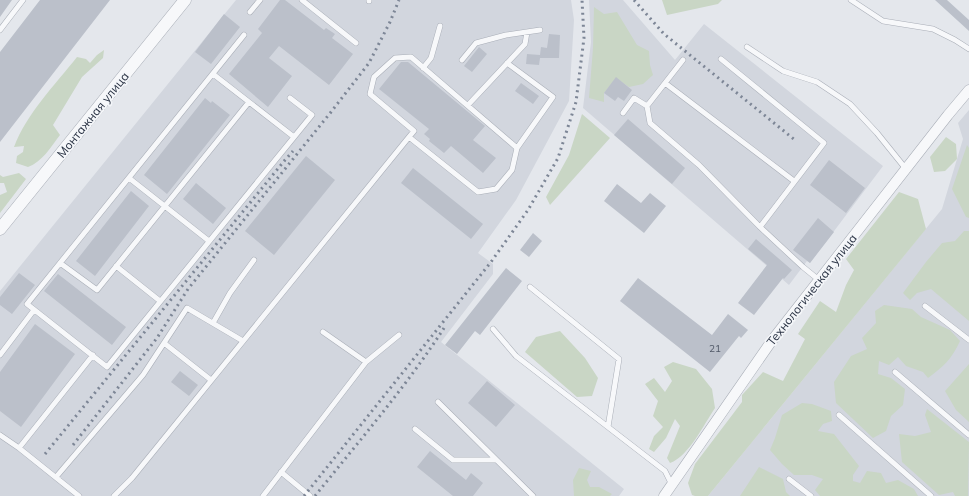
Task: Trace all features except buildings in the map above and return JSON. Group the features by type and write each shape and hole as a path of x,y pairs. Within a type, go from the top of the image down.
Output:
{"street":[{"name":"Монтажная улица","path":"0,229 185,0"},
{"name":"Технологическая улица","path":"664,496 773,339 969,90"}],"lane":[{"path":"0,30 23,0"},
{"path":"250,12 260,0"},
{"path":"302,0 356,43"},
{"path":"851,0 883,21 933,29 969,49"},
{"path":"423,68 431,58 440,26"},
{"path":"462,60 476,43 506,35 540,30"},
{"path":"468,105 525,44 527,32"},
{"path":"244,35 27,304 107,367 312,115 290,98"},
{"path":"747,47 783,71 817,82 850,104 906,169"},
{"path":"114,496 132,478 414,131 370,94 374,77 395,58 411,57 517,148"},
{"path":"721,59 824,142 760,227"},
{"path":"683,60 647,106 650,123 699,165 760,227 819,280"},
{"path":"409,137 478,192 496,189 512,170 517,148 553,97 507,62"},
{"path":"213,74 294,137"},
{"path":"665,83 794,181"},
{"path":"623,113 634,98 647,106"},
{"path":"60,263 96,290 249,102"},
{"path":"129,178 209,241"},
{"path":"213,323 230,293 254,260"},
{"path":"116,266 160,301"},
{"path":"530,287 619,359 608,427"},
{"path":"925,306 969,340"},
{"path":"56,477 143,375 188,308 243,341"},
{"path":"0,355 34,310"},
{"path":"493,329 516,356 665,471 672,485"},
{"path":"323,332 366,362"},
{"path":"263,496 366,362 399,335"},
{"path":"164,343 211,380"},
{"path":"19,448 93,356"},
{"path":"894,372 969,435"},
{"path":"438,402 533,496"},
{"path":"839,415 931,496"},
{"path":"415,429 453,460 496,460"},
{"path":"0,435 19,448 79,496"},
{"path":"281,472 310,496"},
{"path":"789,479 810,496"}],"shaded area":[{"path":"236,0 571,0 574,20 569,101 516,200 478,253 493,264 493,274 441,342 624,489 619,496 0,496 0,291"},
{"path":"589,0 623,0 675,60 704,24 883,166 810,263 807,261 789,285 583,108 591,42"},
{"path":"969,110 969,496 708,496 942,209 963,139 958,123"}],"green space":[{"path":"662,0 722,0 718,4 667,15"},
{"path":"594,7 604,14 617,12 637,45 649,51 650,65 653,75 643,84 629,87 616,78 604,93 604,102 589,98 593,48"},
{"path":"104,50 103,58 82,77 53,125 60,135 50,149 38,162 33,165 28,167 16,163 17,156 23,152 24,146 14,147 26,123 42,100 77,57 86,59 90,63"},
{"path":"582,114 610,138 550,205 546,197 569,155"},
{"path":"946,137 956,144 957,159 945,171 934,172 930,157"},
{"path":"967,145 969,148 969,218 966,217 952,189"},
{"path":"19,173 26,179 0,213 0,195 7,192 4,183 0,183 0,175 3,177"},
{"path":"899,192 918,199 926,229 708,496 692,495 688,483 695,464 742,402 742,395 763,372 783,381 805,339 798,334 820,301 836,312 846,285 854,270 846,259"},
{"path":"964,231 969,231 969,321 931,289 917,293 910,300 903,293 942,243 955,241"},
{"path":"884,305 912,309 921,317 950,330 960,341 954,353 947,362 928,378 923,372 906,366 898,357 889,365 879,361 878,374 891,378 905,389 903,405 891,416 886,431 873,438 836,403 834,382 851,356 867,349 862,338 876,323 875,311"},
{"path":"560,331 585,358 598,378 592,396 577,397 525,352 536,337"},
{"path":"673,362 696,369 712,389 715,408 690,447 684,454 670,463 667,458 680,426 675,419 666,438 654,452 649,449 654,436 663,427 653,416 658,401 645,384 654,378 665,392 672,381 664,367"},
{"path":"969,364 969,422 956,410 945,391"},
{"path":"802,403 812,404 831,411 832,421 823,424 818,431 834,434 859,466 853,475 853,481 860,483 867,471 881,473 886,483 898,480 914,489 918,496 820,496 815,490 823,479 812,475 794,475 770,450 782,415"},
{"path":"927,409 969,442 968,496 955,496 953,492 939,495 902,462 899,434 915,436 931,432 925,415"},
{"path":"759,467 783,479 786,492 790,496 740,496"},
{"path":"579,468 591,471 587,480 590,487 599,487 612,494 610,496 574,496 573,480"}],"railway":[{"path":"73,445 157,338 188,289 369,63 390,22 399,0"},
{"path":"304,496 491,262 528,210 558,158 576,102 584,38 582,0"},
{"path":"634,0 664,34 795,140"},
{"path":"45,454 293,151"},
{"path":"315,496 398,393 444,328"}]}
